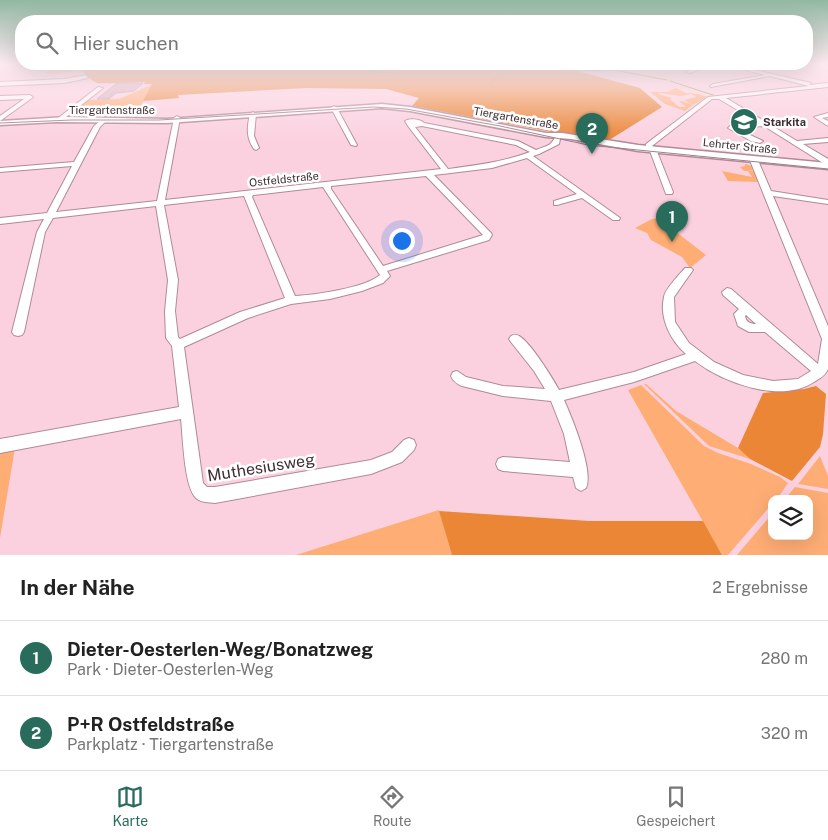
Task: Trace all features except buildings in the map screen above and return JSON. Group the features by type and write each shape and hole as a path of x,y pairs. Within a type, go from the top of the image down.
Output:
{"main road":[{"name":"Tiergartenstraße","path":"59,120 176,119 334,108 390,107 558,136 651,149"},
{"name":"Tiergartenstraße","path":"0,121 176,119"},
{"name":"Lehrter Straße","path":"651,149 827,164"}],"street":[{"path":"11,98 24,89"},
{"name":"Tiergartenstraße","path":"59,120 99,89"},
{"path":"669,192 648,145 706,100 719,96 789,89"},
{"path":"0,93 33,92"},
{"path":"719,96 827,164"},
{"path":"0,98 30,97 0,121"},
{"path":"334,108 354,145"},
{"path":"253,114 250,134 251,142 256,148"},
{"path":"828,115 816,117 828,124"},
{"path":"160,204 176,119"},
{"path":"18,332 41,232 97,126 103,121"},
{"path":"447,172 411,126 422,124 518,143 537,153"},
{"path":"760,141 753,140 731,128 732,126 764,124"},
{"name":"Ostfeldstraße","path":"0,221 327,186 492,166 537,153 558,143 558,136"},
{"path":"796,143 828,140"},
{"path":"528,156 616,218"},
{"path":"688,270 681,276 672,290 667,306 668,315 676,334 694,356 730,376 762,385 778,386 806,382 821,371 825,362 828,345 824,329 753,158"},
{"path":"0,170 76,164"},
{"path":"381,270 488,235 429,174"},
{"path":"178,345 244,315 291,300 329,296 364,287 384,279 385,276 327,189 327,186"},
{"path":"767,193 828,202"},
{"path":"248,194 291,300"},
{"path":"556,203 584,195"},
{"name":"Muthesiusweg","path":"160,204 173,280 170,311 172,338 178,345 196,486 202,494 215,495 371,467 397,456 410,445"},
{"path":"727,292 810,365 821,371"},
{"path":"504,464 580,476 572,435 556,396 530,354 515,339"},
{"path":"457,376 462,381 496,390 556,396 634,377 694,356"},
{"path":"0,446 186,412"}],"shaded area":[{"path":"142,89 150,89 139,109 119,109 114,115 65,117 72,113 87,111 96,106 79,106 87,100 119,99"},
{"path":"149,89 290,89 178,95 179,98 143,101"},
{"path":"378,89 641,89 662,107 606,142 412,106 419,98 386,89"},
{"path":"678,89 686,93 699,94 707,97 685,111 665,104 650,92 667,92","holes":["658,94 680,96 692,94 696,97 684,100 693,105 679,101 686,107 679,107 670,99 672,98"]},
{"path":"745,164 752,166 754,170 748,170 754,171 758,182 728,181 722,171 752,177 748,171 744,171 740,167 745,166"},
{"path":"658,218 706,255 690,268 682,257 651,240 647,233 635,228"},
{"path":"644,384 676,411 738,448 750,459 709,446"},
{"path":"641,385 704,446 718,453 751,464 780,477 788,483 780,495 768,495 768,509 728,555 722,555 628,390"},
{"path":"816,386 826,394 823,434 820,447 792,481 750,459 738,448 763,393"},
{"path":"15,448 0,538 0,451"},
{"path":"820,456 828,476 828,489 798,484"},
{"path":"795,487 828,493 828,555 737,555 768,519 768,540 813,540 813,495 788,495"},
{"path":"439,510 452,555 296,555"},
{"path":"439,511 589,521 703,521 722,555 452,555"}],"waterway":[{"path":"694,89 713,95"}],"tram line":[{"path":"0,123 72,120 159,120 373,107 406,109 500,126 588,145 828,169"}],"place":[{"name":"Starkita","path":"744,122"},
{"name":"P+R Ostfeldstraße","path":"592,154"},
{"name":"Dieter-Oesterlen-Weg/Bonatzweg","path":"672,242"}]}
